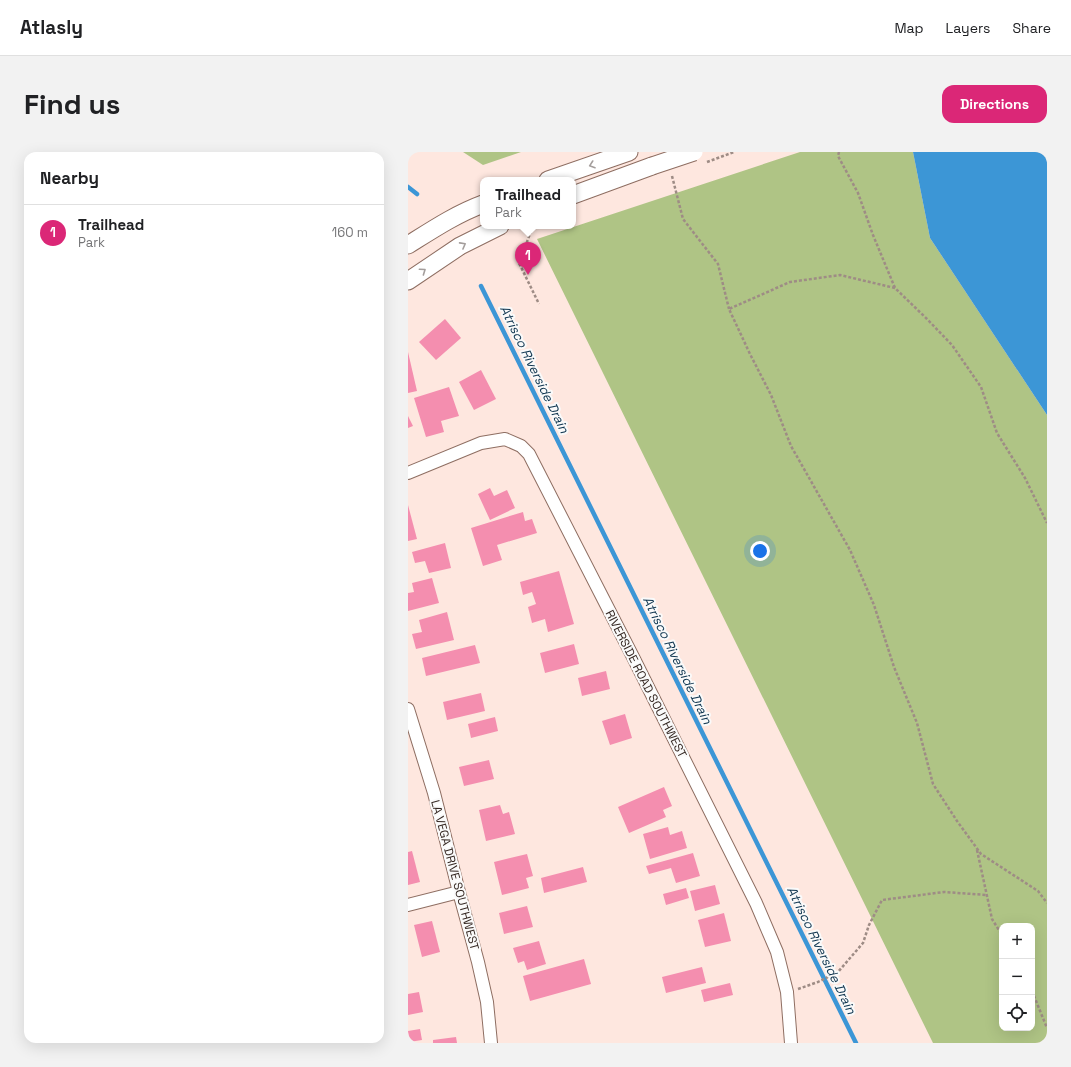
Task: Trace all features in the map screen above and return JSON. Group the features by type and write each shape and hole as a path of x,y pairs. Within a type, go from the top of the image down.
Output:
{"main road":[{"path":"557,177 629,152"},
{"path":"576,194 694,152"},
{"path":"408,246 447,221 471,208 480,205"},
{"path":"408,281 460,246 494,229"}],"street":[{"name":"RIVERSIDE ROAD SOUTHWEST","path":"408,473 481,443 505,439 521,446 529,454 633,657 756,903 777,952 787,992 791,1043"},
{"name":"LA VEGA DRIVE SOUTHWEST","path":"408,709 434,793 458,892 478,962 487,1002 490,1043"},
{"path":"408,905 458,892"}],"path":[{"path":"839,152 838,156 858,193 873,235 895,288 952,345 981,386 997,433 1025,478 1047,523"},
{"path":"671,174 683,219 718,264 729,309 771,395 791,446 850,550 871,598 894,667 917,723 933,784 981,854 1038,892 1047,903"},
{"path":"532,229 520,263 539,304"},
{"path":"729,309 790,282 840,275 895,288"},
{"path":"976,848 992,919 999,930"},
{"path":"787,992 818,982 838,972 863,943 869,924 882,900 944,892 987,895"},
{"path":"1034,995 1047,1028"}],"green space":[{"path":"463,152 521,152 483,165"},
{"path":"800,152 913,152 930,238 1047,415 1047,1043 933,1043 537,239 567,229 576,229 576,226"}],"water":[{"path":"913,152 1047,152 1047,415 930,238"}],"building":[{"path":"445,319 461,338 436,360 419,342"},
{"path":"408,352 417,391 408,393"},
{"path":"481,370 496,399 474,410 459,382"},
{"path":"449,387 459,416 441,421 444,432 426,437 414,398"},
{"path":"408,416 413,426 408,428"},
{"path":"490,488 494,496 507,490 515,508 490,520 478,494"},
{"path":"408,505 417,539 408,541"},
{"path":"523,512 525,521 532,519 537,533 497,545 502,560 483,566 471,528"},
{"path":"445,543 451,568 429,573 425,561 415,563 412,552"},
{"path":"559,571 574,624 548,632 545,619 532,623 528,607 536,604 532,592 523,595 520,582"},
{"path":"432,578 439,603 408,611 408,593 414,592 412,583"},
{"path":"447,612 454,640 416,649 412,634 422,632 419,620"},
{"path":"574,644 579,664 545,673 540,653"},
{"path":"475,645 480,663 426,676 422,658"},
{"path":"606,671 610,689 582,696 578,678"},
{"path":"481,693 485,711 447,720 443,702"},
{"path":"625,714 632,738 610,745 602,721"},
{"path":"495,717 498,731 471,738 468,724"},
{"path":"489,760 494,779 464,786 459,767"},
{"path":"664,787 672,806 663,810 666,817 629,833 618,807"},
{"path":"500,805 503,814 509,812 515,834 486,841 479,810"},
{"path":"668,827 670,835 682,831 687,848 650,859 643,834"},
{"path":"412,851 420,882 408,885 408,852"},
{"path":"693,853 700,876 676,883 671,868 649,874 646,866"},
{"path":"527,854 533,876 526,878 529,888 502,895 494,862"},
{"path":"583,867 587,882 544,893 541,878"},
{"path":"715,885 720,904 695,911 690,891"},
{"path":"686,888 689,898 666,905 663,894"},
{"path":"527,906 533,927 504,934 499,913"},
{"path":"724,913 731,941 705,947 698,920"},
{"path":"432,921 440,952 422,957 414,925"},
{"path":"539,941 546,964 527,970 524,961 518,963 513,948"},
{"path":"584,959 591,984 530,1001 523,976"},
{"path":"702,967 706,983 666,993 662,977"},
{"path":"730,983 733,995 704,1002 701,990"},
{"path":"419,992 423,1012 408,1015 408,994"},
{"path":"420,1029 422,1040 409,1042 408,1031"},
{"path":"456,1037 457,1043 433,1043 433,1040"}],"waterway":[{"name":"Atrisco Riverside Drain","path":"408,187 417,194"},
{"name":"Atrisco Riverside Drain","path":"481,286 856,1043"}],"place":[{"name":"Trailhead","path":"528,275"}]}
